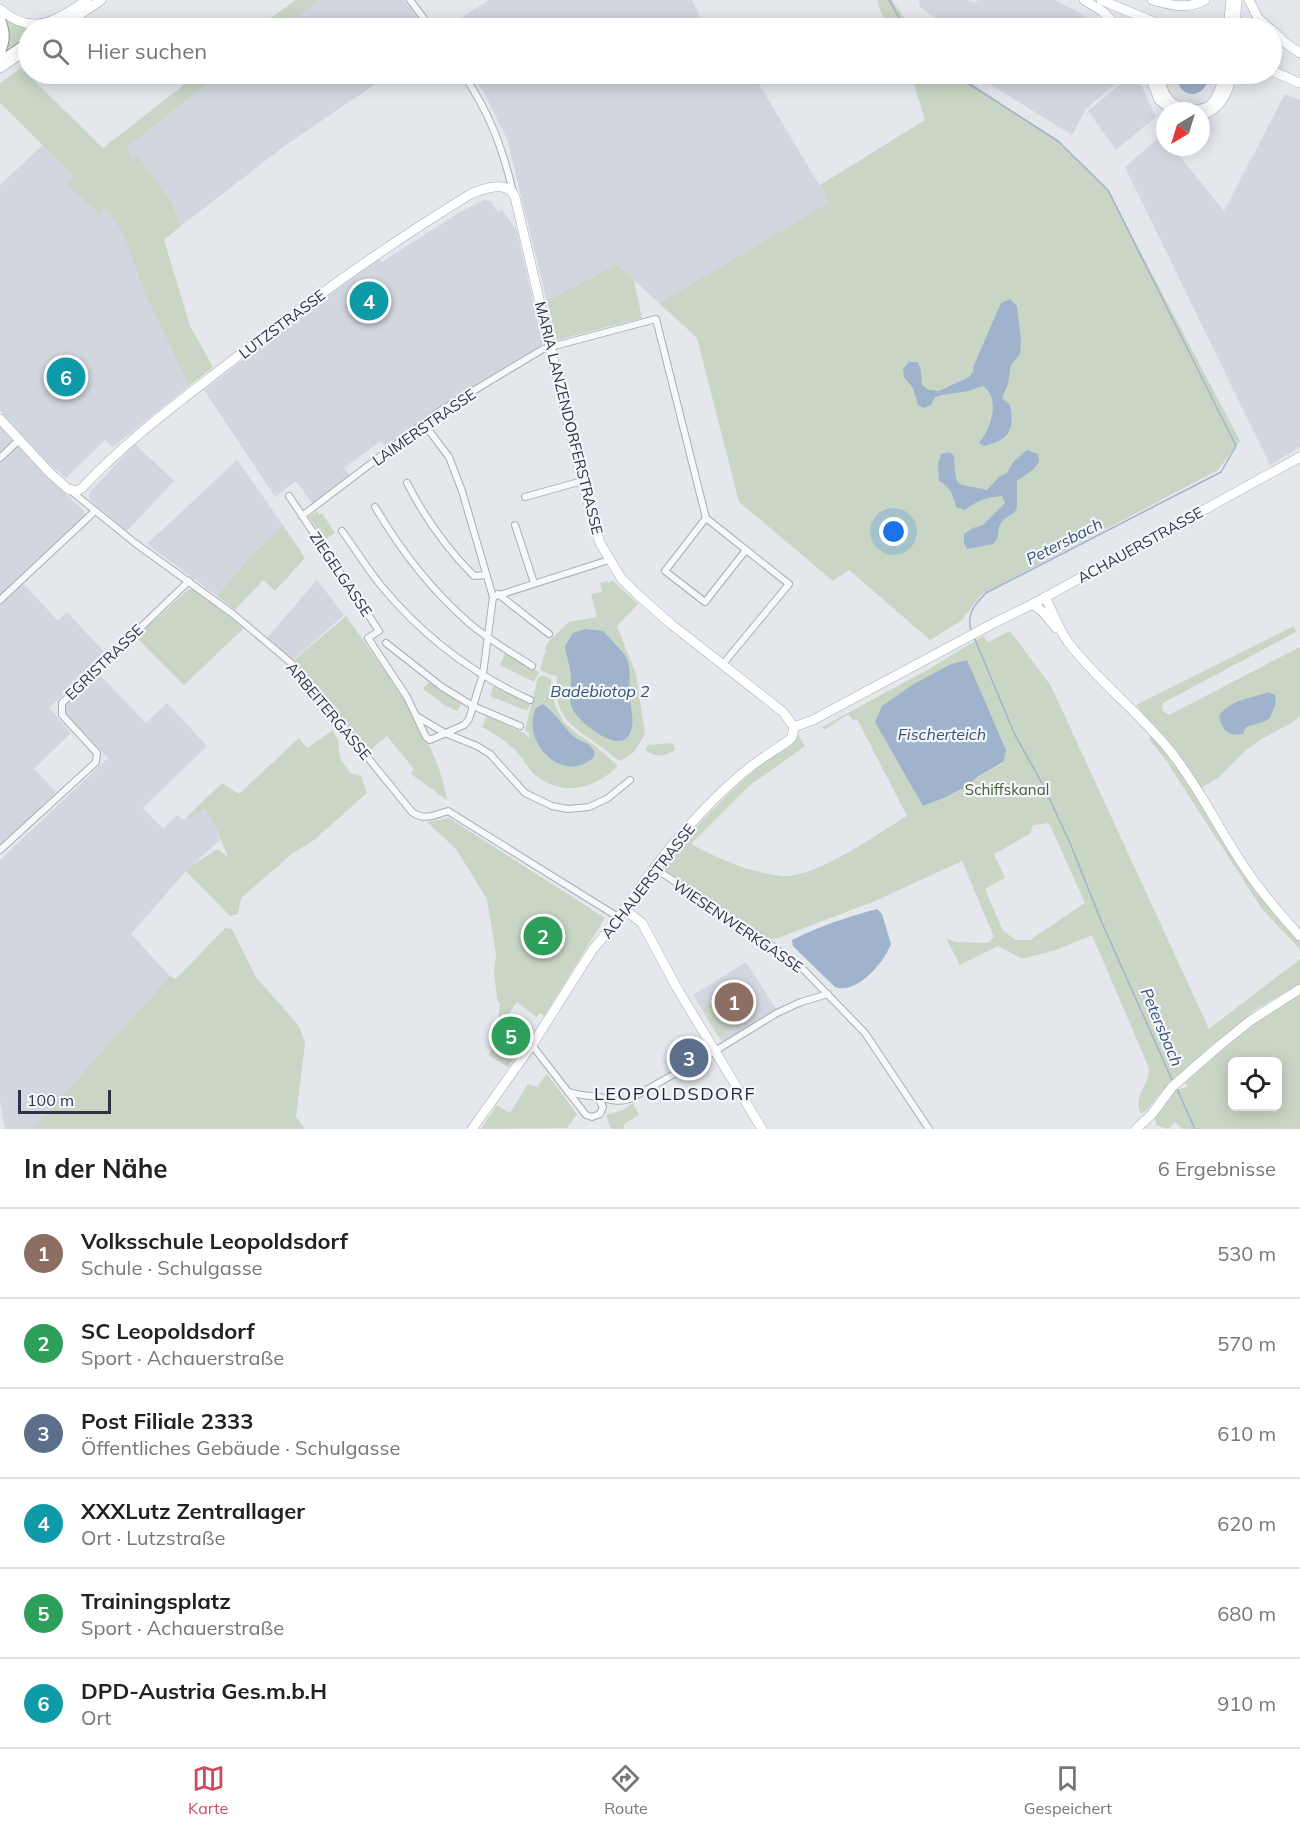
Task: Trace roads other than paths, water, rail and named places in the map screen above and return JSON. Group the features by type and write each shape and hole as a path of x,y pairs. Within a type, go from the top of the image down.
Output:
{"highway":[{"path":"0,21 4,30 4,44 0,52"},
{"path":"0,62 18,50"}],"street":[{"path":"65,18 87,0"},
{"path":"69,18 101,0"},
{"path":"410,0 424,18"},
{"path":"1084,0 1109,18"},
{"path":"1101,0 1145,18"},
{"path":"1152,0 1183,6 1194,5 1205,0"},
{"path":"1229,18 1231,0"},
{"path":"1236,18 1238,0"},
{"path":"1248,0 1258,18"},
{"path":"0,9 18,19"},
{"path":"1282,40 1300,53"},
{"path":"0,68 18,56"},
{"path":"1282,75 1300,83"},
{"name":"MARIA LANZENDORFERSTRASSE","path":"469,84 494,126 502,150 582,481 597,533 609,560 621,578 638,595 787,716 794,726"},
{"path":"1153,84 1162,102"},
{"path":"1160,84 1166,97 1175,105 1195,110 1208,106 1218,94 1221,84"},
{"path":"1210,112 1225,98 1229,84"},
{"name":"LUTZSTRASSE","path":"68,489 77,491 82,488 123,447 208,379 382,251 479,190 503,187 513,192"},
{"name":"LAIMERSTRASSE","path":"302,516 440,411 543,349 656,319 706,518"},
{"name":"ARBEITERGASSE","path":"0,419 50,473 94,511 233,614 290,662 417,816 424,818 448,811 621,913"},
{"path":"424,424 449,457 462,491 486,575 495,596 549,634"},
{"path":"0,458 19,440"},
{"name":"ACHAUERSTRASSE","path":"472,1129 532,1045 593,950 654,868 719,795 750,767 792,737 794,726 813,720 1033,604 1300,457"},
{"path":"525,497 582,481"},
{"path":"407,483 428,520 458,559 474,576 486,575"},
{"name":"ZIEGELGASSE","path":"288,496 379,631 368,638 407,697 426,737 430,740 445,733"},
{"path":"375,507 406,556 462,617 488,638 532,666"},
{"path":"0,600 94,511"},
{"path":"723,664 789,584 706,518 665,571 705,602 746,550"},
{"path":"515,525 534,583"},
{"path":"342,531 383,588 440,646 483,674 530,700"},
{"path":"495,596 609,560"},
{"name":"EGRISTRASSE","path":"0,849 96,762 97,753 62,715 62,703 189,581"},
{"path":"445,733 464,724 473,706 483,674 495,596"},
{"path":"1045,597 1063,634"},
{"path":"1033,604 1171,753 1196,787 1245,869 1264,895 1300,936"},
{"path":"386,643 429,678 473,706 520,726"},
{"path":"417,716 445,733 477,746 489,754 525,793 552,806 568,809 589,807 608,798 630,780"},
{"name":"WIESENWERKGASSE","path":"654,868 783,952 802,968 865,1033 929,1129"},
{"path":"621,913 638,927 646,930 677,988 762,1129"},
{"path":"1136,1129 1152,1114 1172,1087 1181,1079 1250,1021 1300,989"},
{"path":"568,1092 621,1102 630,1099 777,1013 801,1002 828,994"},
{"path":"532,1045 588,1116 598,1116 603,1107 598,1098"},
{"path":"581,1110 582,1103 588,1097"}],"water":[{"path":"1180,84 1206,84 1199,93 1186,93"},
{"path":"1010,299 1017,306 1021,341 1020,354 1011,365 1008,384 1002,398 1010,405 1011,428 999,441 984,446 979,443 987,430 993,406 992,398 983,386 935,397 931,405 924,408 918,405 913,388 904,377 903,369 909,362 918,362 922,385 929,390 939,391 969,377 1001,303"},
{"path":"1027,450 1038,454 1039,462 1034,469 1017,481 1015,512 1003,520 993,544 967,549 964,534 983,525 1005,503 1002,496 982,500 965,510 956,507 951,492 939,481 938,464 941,454 950,452 954,456 957,480 960,484 987,490 999,477 1007,473 1013,462"},
{"name":"Badebiotop 2","path":"585,629 603,631 625,655 628,662 632,726 626,738 619,741 601,736 577,716 571,706 571,674 565,646 573,633"},
{"name":"Fischerteich","path":"967,660 1006,750 1003,762 977,777 967,786 923,806 875,722 882,706 912,685 951,664"},
{"path":"1268,692 1275,695 1276,702 1270,718 1246,727 1243,734 1233,734 1224,729 1219,716 1224,710 1235,703"},
{"path":"542,704 574,737 590,746 594,751 594,757 582,765 570,766 558,763 547,756 539,746 534,734 533,721 536,708"},
{"path":"877,909 882,914 891,944 876,968 861,982 852,986 835,987 793,946 792,940 813,930"}],"waterway":[{"name":"Petersbach","path":"889,0 899,18"},
{"name":"Petersbach","path":"969,84 1058,141 1108,190 1236,446 1221,472 986,593 975,605 971,614 971,630"},
{"name":"Petersbach","path":"974,637 1014,733 1043,785 1070,843 1102,923 1173,1082"},
{"name":"Petersbach","path":"1177,1089 1195,1129"}],"place":[{"name":"XXXLutz Zentrallager","path":"369,301"},
{"name":"DPD-Austria Ges.m.b.H","path":"66,377"},
{"name":"SC Leopoldsdorf","path":"543,936"},
{"name":"Volksschule Leopoldsdorf","path":"734,1002"},
{"name":"Trainingsplatz","path":"511,1036"},
{"name":"Post Filiale 2333","path":"689,1058"}],"district":[{"name":"LEOPOLDSDORF","path":"675,1093"}],"park label":[{"name":"Schiffskanal","path":"1007,789"}]}
